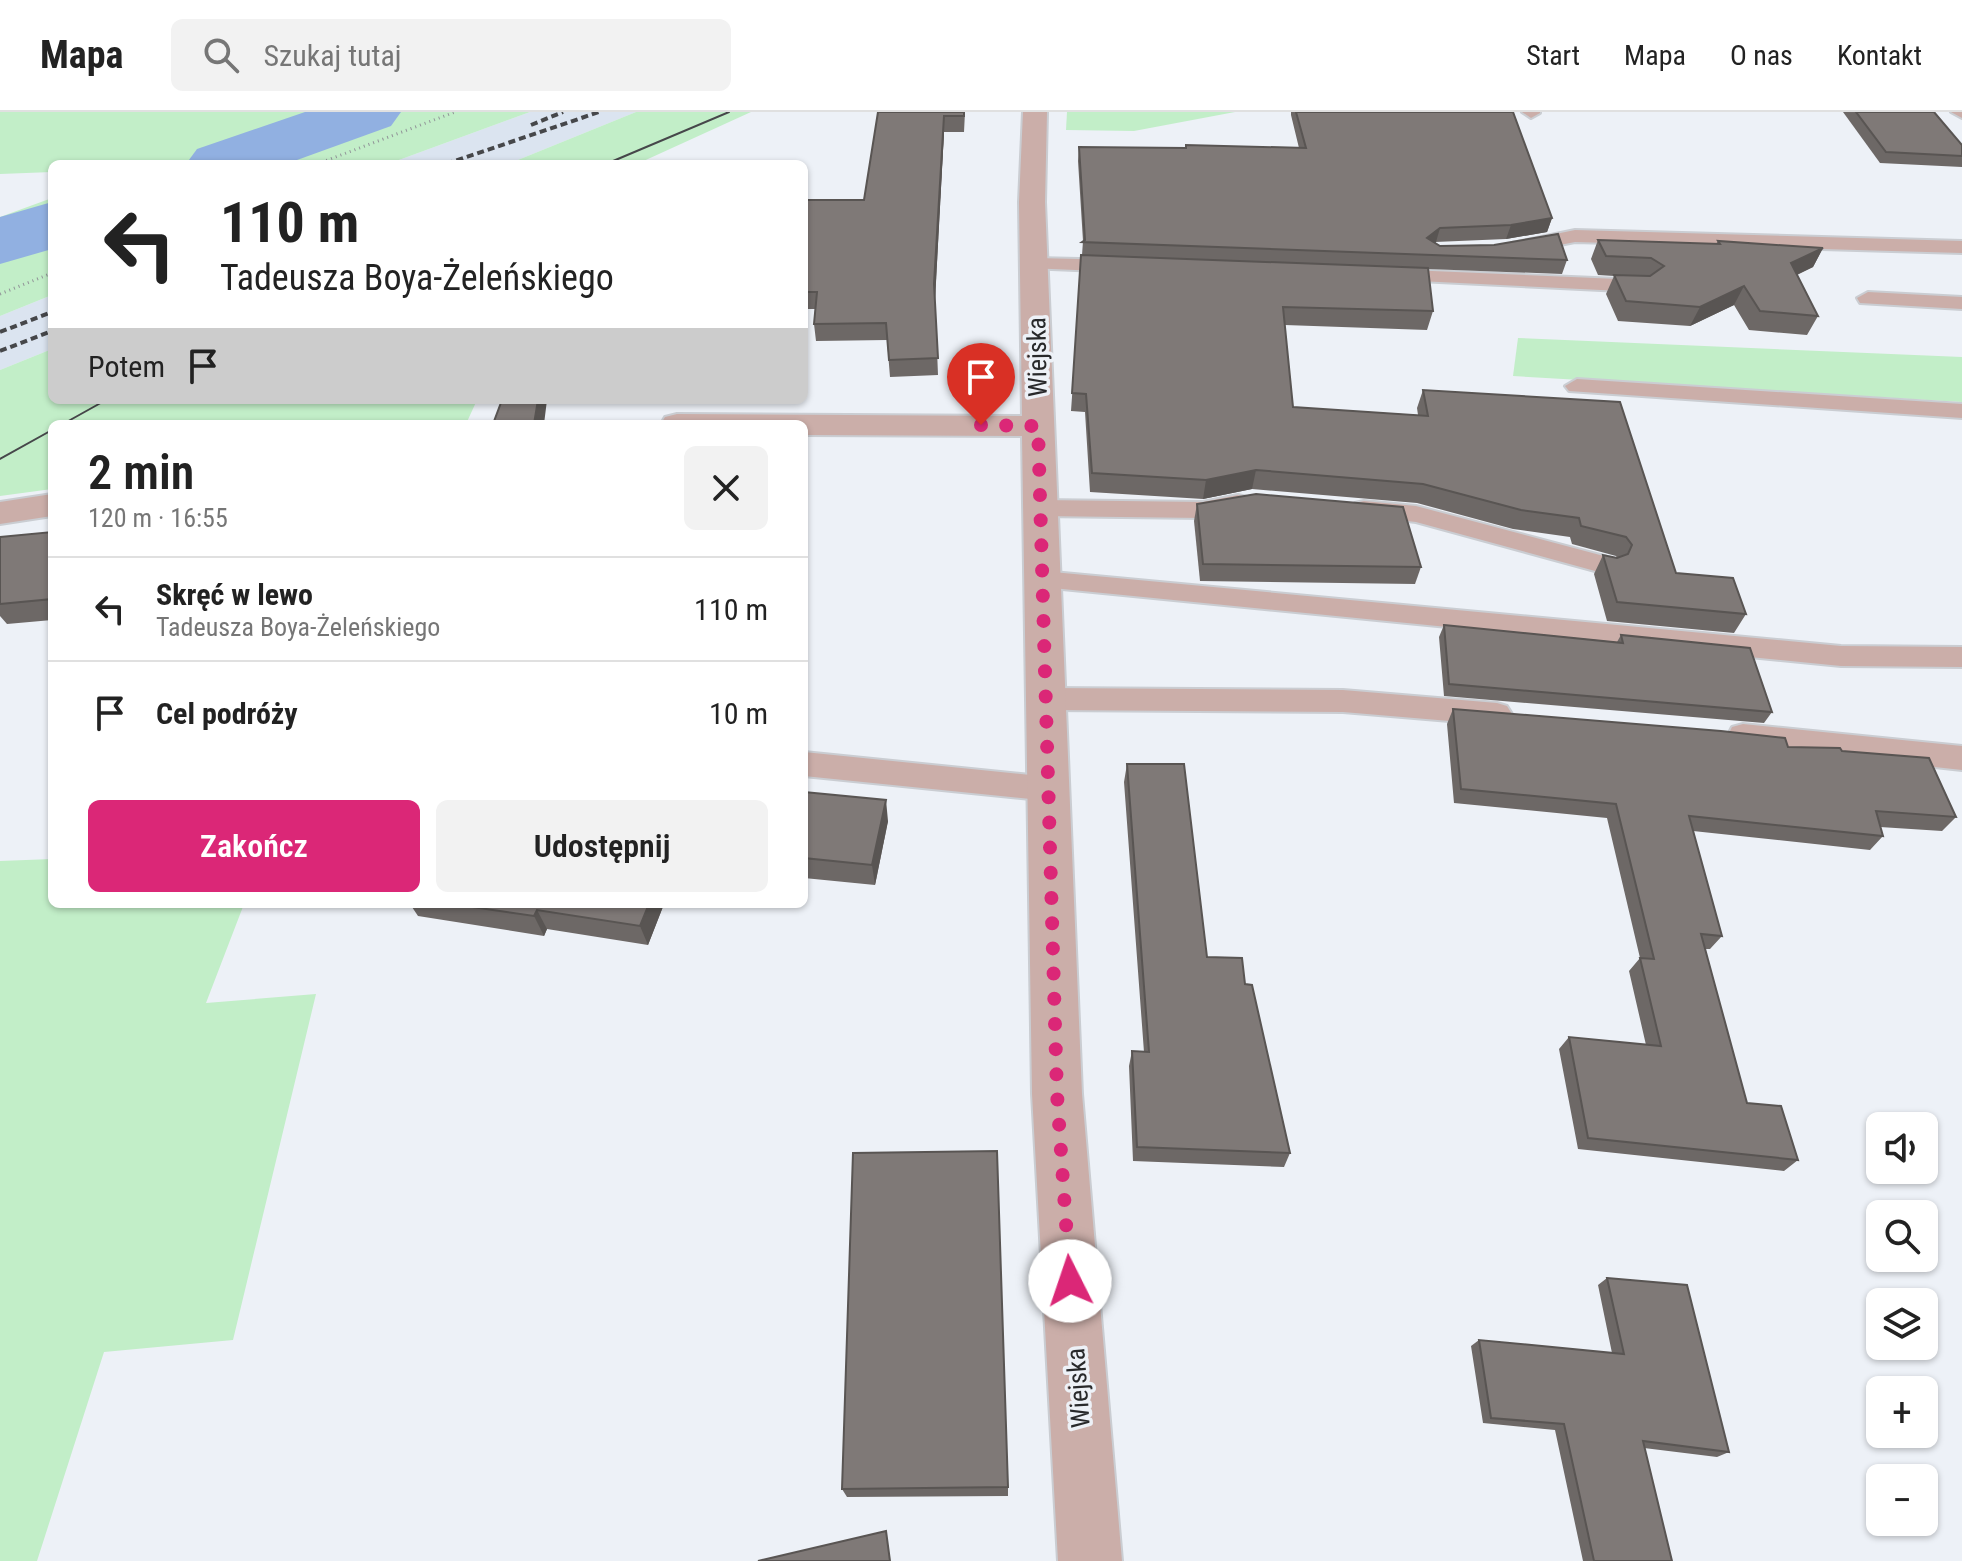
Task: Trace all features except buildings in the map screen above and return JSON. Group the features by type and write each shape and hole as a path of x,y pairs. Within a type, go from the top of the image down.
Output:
{"street":[{"name":"Wiejska","path":"1035,112 1038,426 1057,1094 1090,1561"},
{"path":"808,425 1038,426"},
{"path":"0,513 48,506"}],"lane":[{"path":"1503,249 1543,245 1575,236 1962,247"},
{"path":"1035,264 1141,266"},
{"path":"1369,274 1642,286"},
{"path":"1868,298 1962,303"},
{"path":"1577,386 1962,411"},
{"path":"1040,508 1203,510 1252,500 1265,501"},
{"path":"1333,507 1416,514 1606,565"},
{"path":"1042,580 1841,656 1962,657"},
{"path":"1048,699 1343,701 1527,716"},
{"path":"1711,732 1962,758"},
{"path":"808,764 1050,789"}],"path":[{"path":"328,160 455,112"},
{"path":"0,294 48,275"}],"shaded area":[{"path":"530,112 636,112 518,160 399,160"},
{"path":"48,297 48,351 0,370 0,316"}],"green space":[{"path":"0,112 530,112 399,160 48,160 48,172 0,174"},
{"path":"636,112 751,112 646,160 518,160"},
{"path":"1067,112 1235,112 1134,131 1066,130"},
{"path":"48,199 48,297 0,316 0,217"},
{"path":"1518,338 1962,357 1962,402 1513,376"},
{"path":"48,351 48,404 475,404 468,420 48,420 48,490 0,496 0,370"},
{"path":"48,859 48,908 242,908 206,1003 316,994 233,1340 104,1352 37,1561 0,1561 0,861"}],"waterway":[{"path":"232,160 368,112"},
{"path":"0,242 48,225"}],"tram line":[{"path":"615,160 729,112"},
{"path":"70,420 99,404"},
{"path":"0,459 48,432"}],"railway":[{"path":"531,125 563,112"},
{"path":"458,160 599,112"},
{"path":"0,332 48,314"},
{"path":"0,351 48,333"}],"route":[{"path":"981,425 1038,426 1057,1094 1070,1281"}]}
